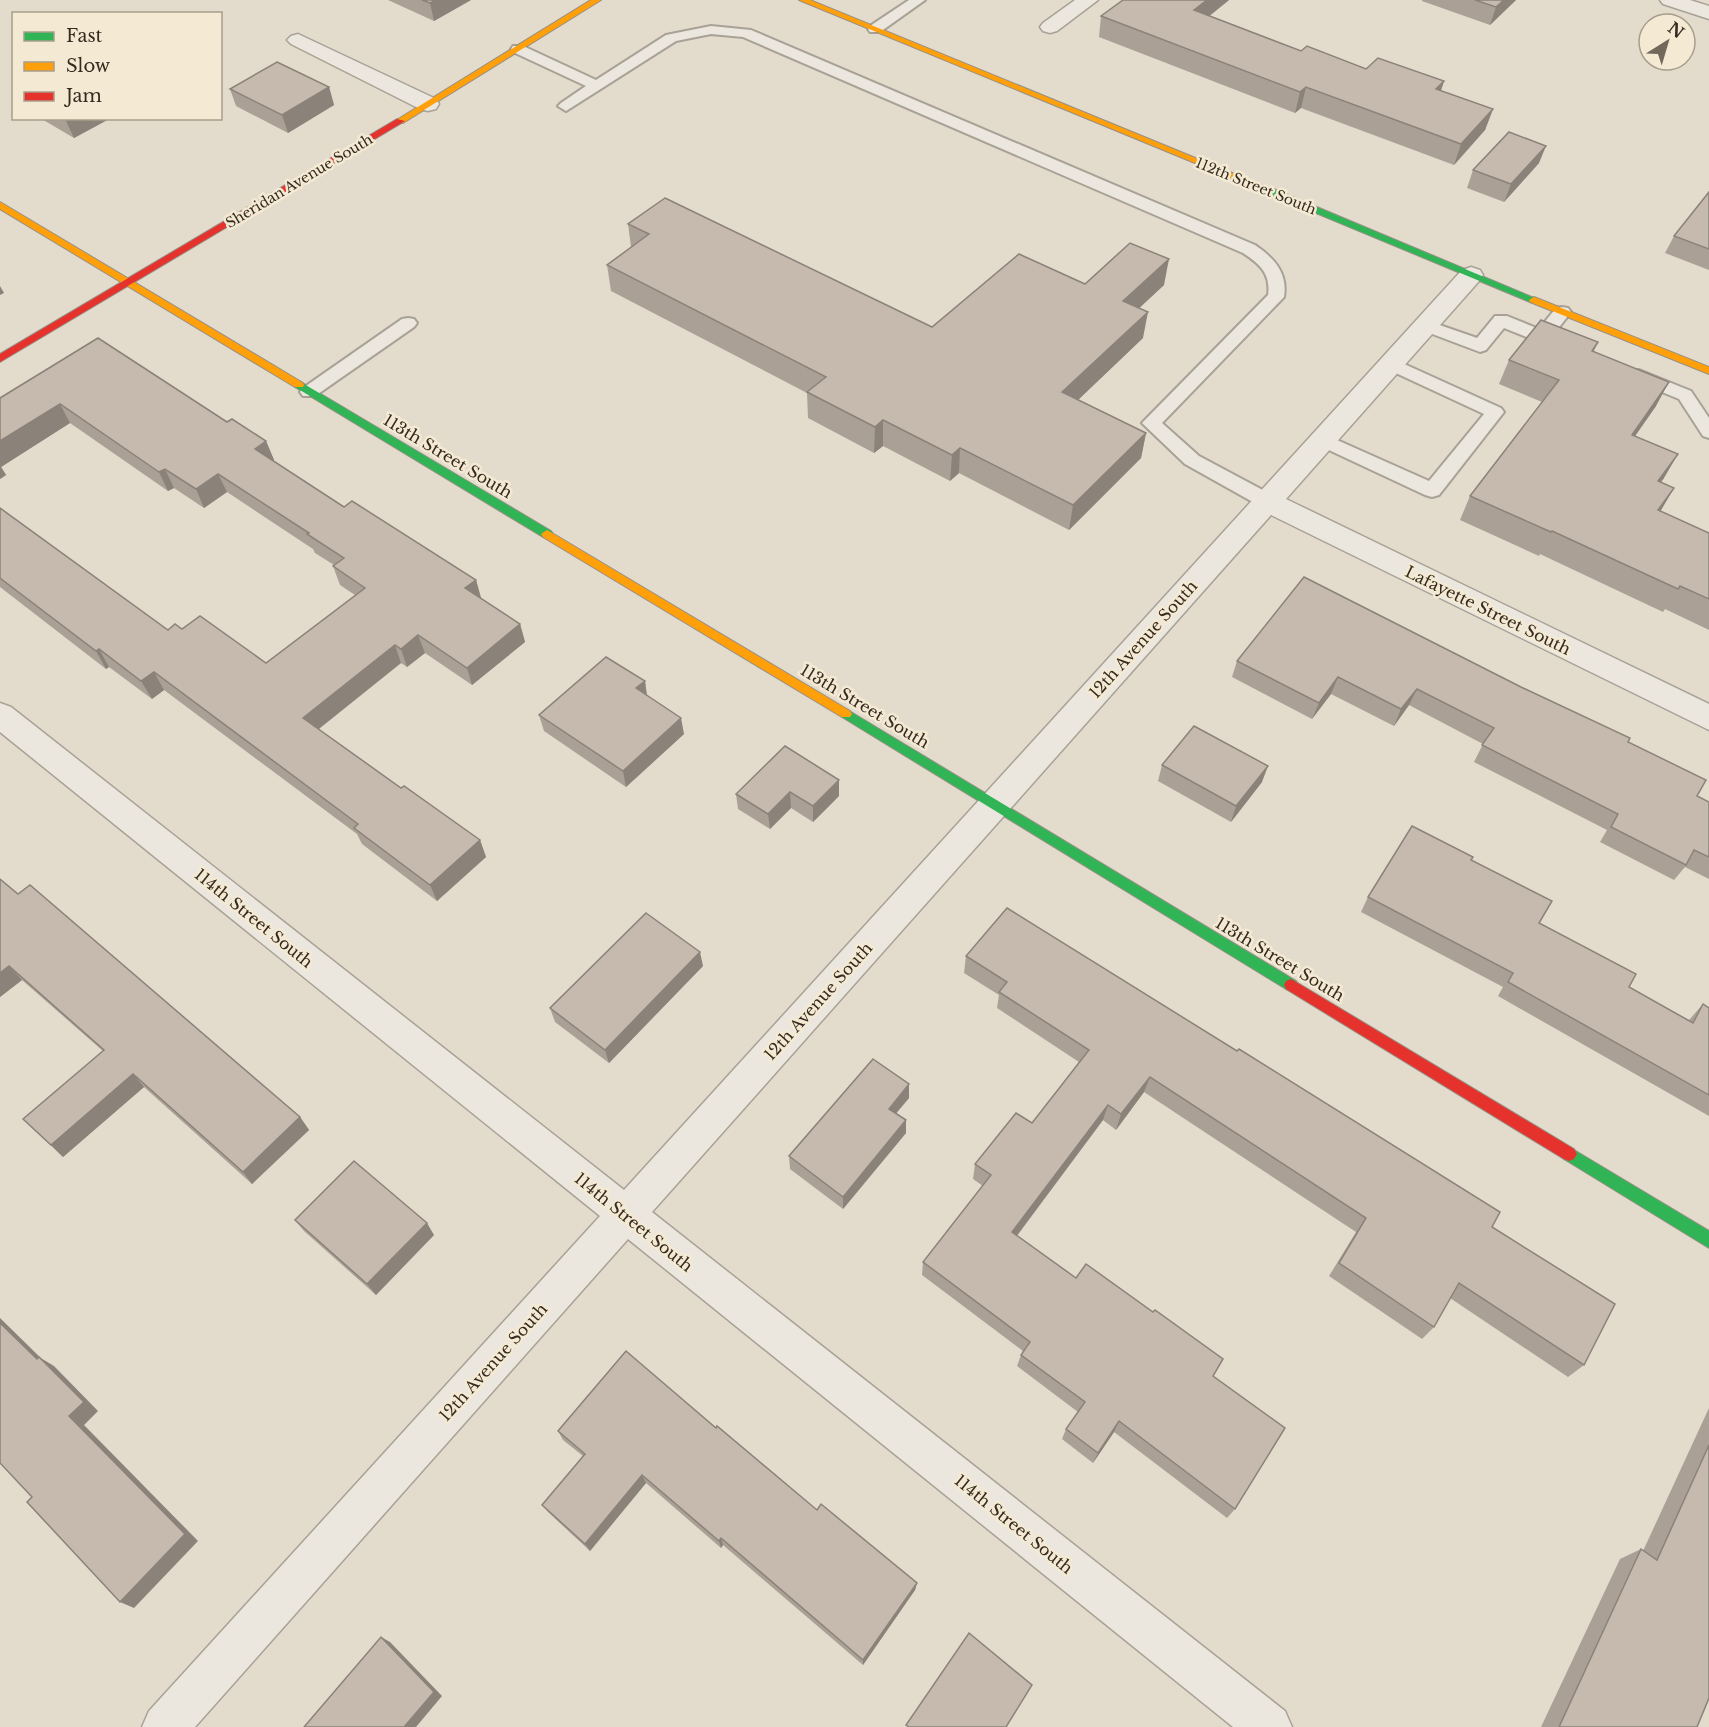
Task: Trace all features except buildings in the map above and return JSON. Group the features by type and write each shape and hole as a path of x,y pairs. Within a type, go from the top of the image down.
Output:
{"street":[{"name":"Sheridan Avenue South","path":"0,359 428,104 597,0"},
{"name":"112th Street South","path":"803,0 1709,371"},
{"path":"1050,27 1088,0"},
{"path":"1670,0 1709,13"},
{"path":"298,40 428,104"},
{"name":"113th Street South","path":"0,206 995,804 1709,1240"},
{"name":"12th Avenue South","path":"165,1727 1471,275"},
{"name":"Lafayette Street South","path":"1267,501 1709,718"},
{"name":"114th Street South","path":"0,715 1269,1727"}],"lane":[{"path":"875,29 918,0"},
{"path":"566,106 670,38 711,30 746,33 1226,238 1261,257 1276,276 1279,287 1276,297 1151,423 1192,460 1267,501"},
{"path":"518,49 597,86"},
{"path":"1542,337 1562,312"},
{"path":"1425,325 1480,346 1501,320 1575,350"},
{"path":"309,392 408,323"},
{"path":"1322,440 1432,490 1495,411 1390,364"},
{"path":"1619,368 1685,395 1709,432"}],"traffic: fast":[{"path":"1266,189 1534,300"},
{"path":"299,385 547,534"},
{"path":"846,714 1291,985"},
{"path":"1569,1154 1709,1240"}],"traffic: slow":[{"path":"400,121 597,0"},
{"path":"803,0 1266,189"},
{"path":"0,205 299,385"},
{"path":"1534,300 1709,371"},
{"path":"547,534 846,714"}],"traffic: jam":[{"path":"0,359 400,121"},
{"path":"1291,985 1569,1154"}]}
